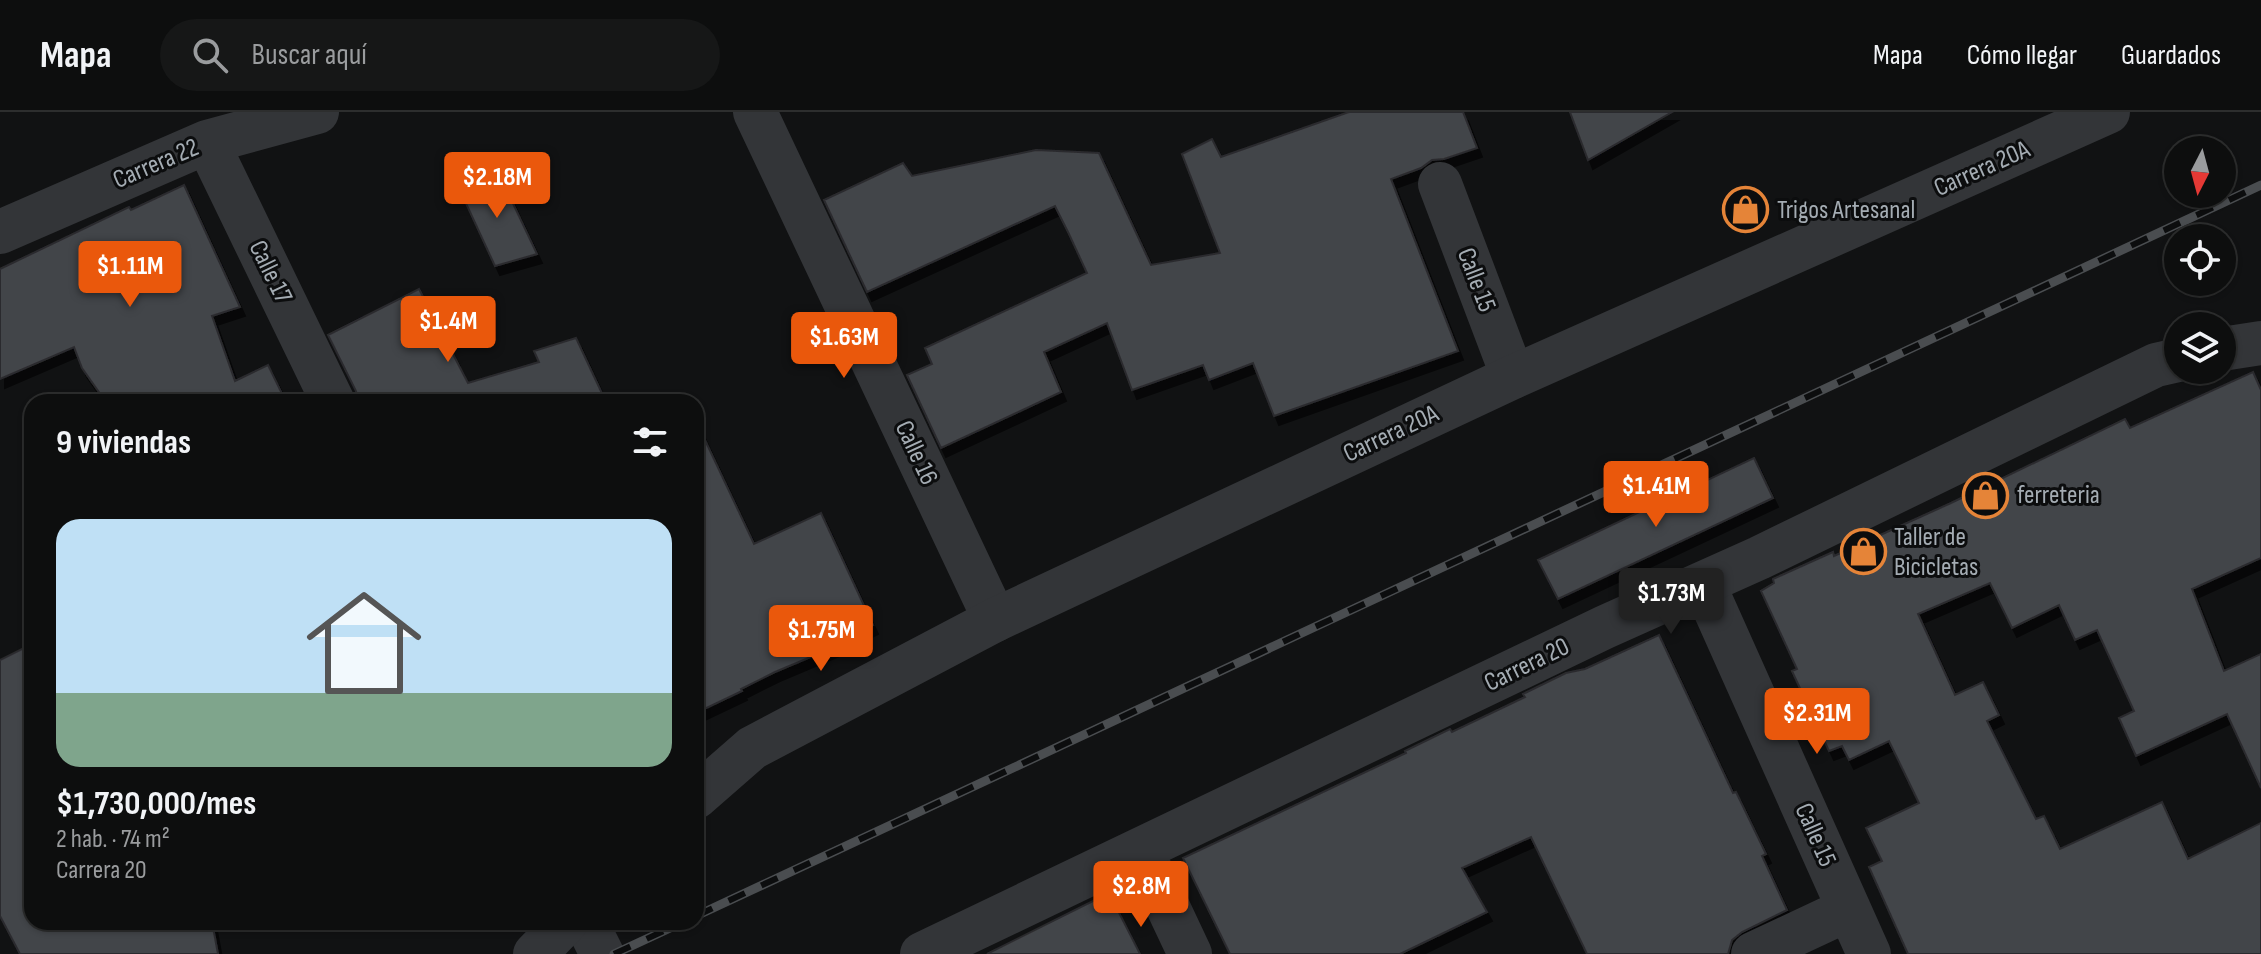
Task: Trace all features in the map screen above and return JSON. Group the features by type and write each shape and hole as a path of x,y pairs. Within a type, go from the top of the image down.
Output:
{"street":[{"name":"Carrera 22","path":"0,232 207,142 317,112"},
{"name":"Calle 16","path":"755,112 995,620"},
{"name":"Carrera 20A","path":"704,790 752,748 995,620 1513,377 2108,112"},
{"name":"Calle 17","path":"207,142 329,394"},
{"name":"Calle 15","path":"1440,184 1513,377"},
{"path":"2236,347 2261,343"},
{"name":"Carrera 20","path":"922,954 1591,634 1704,585 2164,363"},
{"name":"Calle 15","path":"1704,585 1869,954"},
{"path":"1141,850 1190,954"},
{"path":"1753,954 1849,909"},
{"path":"590,930 602,954"}],"building":[{"path":"1349,112 1463,112 1477,148 1432,160 1421,168 1391,179 1458,351 1274,416 1253,363 1209,380 1203,365 1132,390 1107,323 1044,352 1061,392 941,448 907,375 932,364 925,348 1087,273 1069,234 1055,206 867,292 824,200 903,163 912,176 1036,150 1099,153 1151,265 1220,253 1182,154 1212,139 1221,157"},
{"path":"1570,112 1672,112 1588,160"},
{"path":"499,174 537,254 495,266 458,186"},
{"path":"184,185 240,307 212,316 235,381 268,365 282,394 100,394 82,368 74,347 0,379 0,269 129,207 131,210"},
{"path":"419,289 468,383 539,362 534,351 576,338 602,394 357,394 328,335"},
{"path":"2253,372 2261,390 2261,558 2192,589 2224,671 2261,654 2261,788 2227,714 2136,756 2119,718 2134,711 2097,630 2075,640 2059,605 2012,628 1990,583 1918,614 1955,695 1983,682 1999,715 1987,721 2036,819 2044,816 2060,849 2162,802 2188,859 2261,823 2261,954 1908,954 1869,867 1882,861 1866,828 1919,803 1889,741 1849,760 1842,746 1829,751 1792,671 1797,669 1761,591 1774,583 1773,579 1833,552 1834,556 1951,503 2125,419 2130,428 2227,384 2236,384 2236,380"},
{"path":"704,438 754,544 821,513 873,625 853,635 856,638 775,672 704,709"},
{"path":"1754,458 1773,498 1558,599 1538,560"},
{"path":"1659,635 1733,793 1736,792 1766,854 1762,856 1787,910 1742,932 1732,940 1728,954 1587,954 1531,837 1462,868 1487,912 1400,954 1230,954 1183,858 1406,753 1450,729 1452,732 1525,697 1523,694 1566,673 1585,669"},
{"path":"24,648 24,930 214,930 218,954 20,954 0,916 0,660"},
{"path":"1109,893 1140,954 987,954"}],"railway":[{"path":"704,912 2261,185"},
{"path":"614,954 666,930"}],"place":[{"name":"Trigos Artesanal","path":"1746,210"},
{"name":"ferreteria","path":"1986,495"},
{"name":"Taller de Bicicletas","path":"1863,552"}]}
